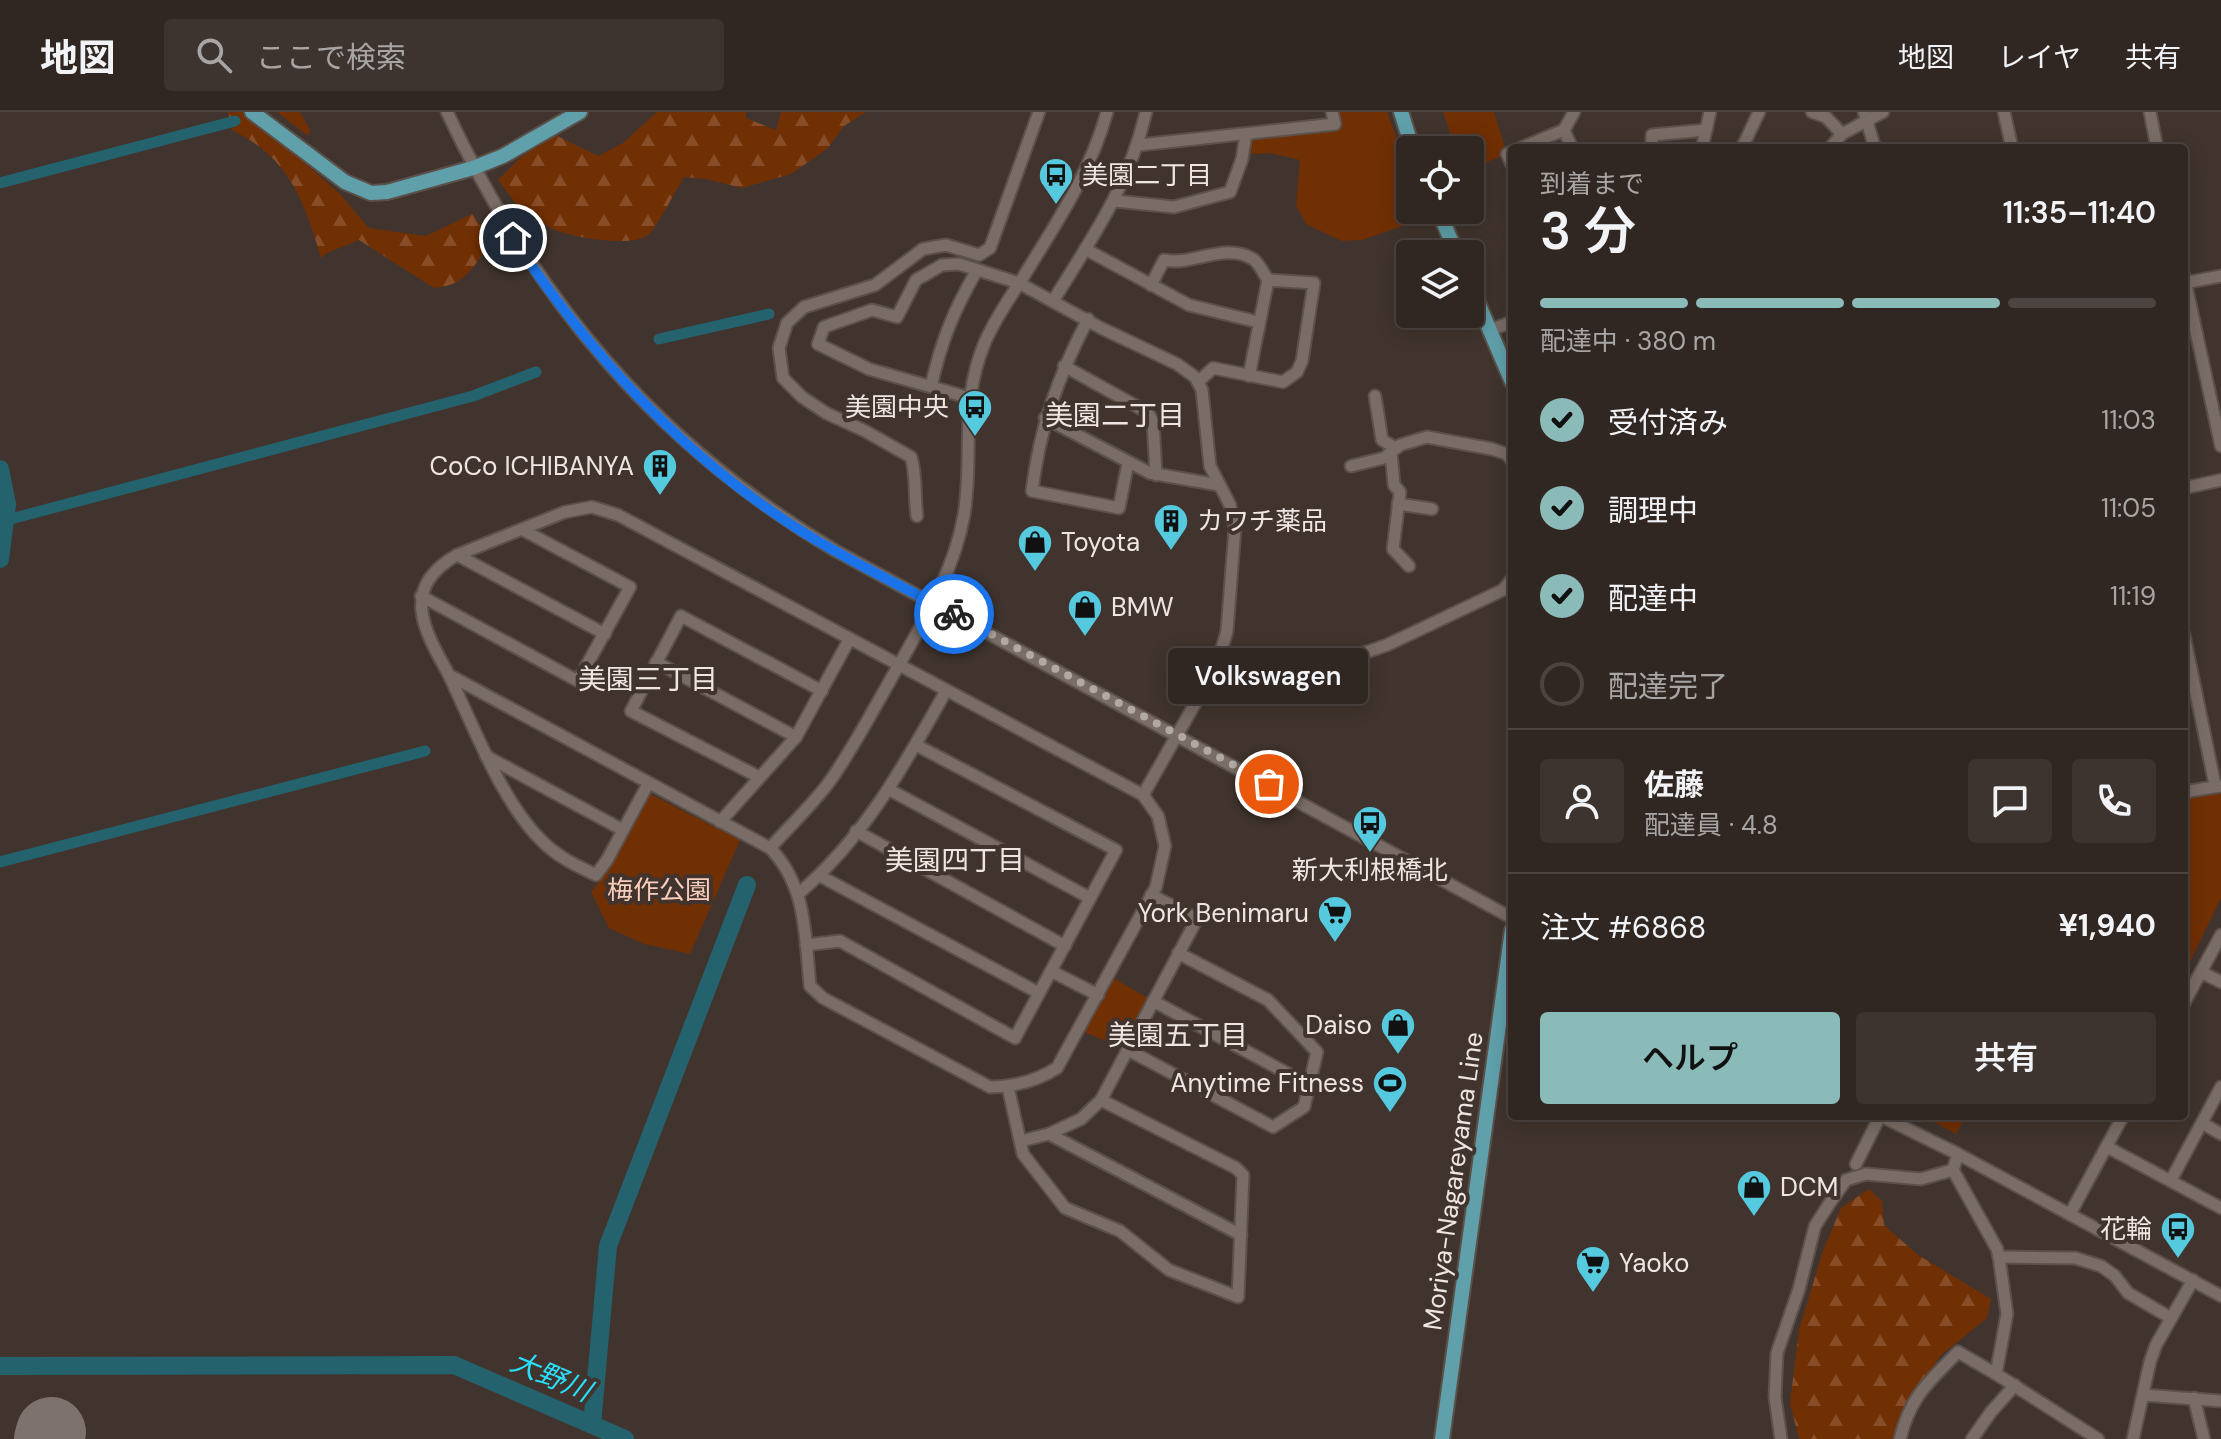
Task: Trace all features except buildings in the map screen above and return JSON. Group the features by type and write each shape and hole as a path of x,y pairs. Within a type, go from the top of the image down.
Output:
{"main road":[{"path":"252,112 345,182 371,193 387,192 473,168 503,156 572,114"},
{"path":"1401,112 1409,136"},
{"path":"1484,316 1508,373"},
{"name":"Moriya-Nagareyama Line","path":"1442,1439 1508,959"}],"street":[{"path":"447,112 473,168 513,238 573,323 627,385 676,434 729,479 798,528 1508,916"},
{"path":"917,516 913,495 915,471 911,457 826,413 802,397 783,378 779,348 787,323 804,307 875,285 923,249 946,245 979,255 990,248 1039,112"},
{"path":"770,848 827,786 933,603 954,554 964,512 970,398 984,344 1080,184 1107,112"},
{"path":"1053,301 1115,201 1139,145 1146,112"},
{"path":"1139,145 1335,124 1332,112"},
{"path":"1531,144 1564,130 1574,112"},
{"path":"1703,144 1710,112"},
{"path":"1744,144 1759,112"},
{"path":"1812,112 1826,117 1842,134"},
{"path":"1833,144 1864,116 1883,112"},
{"path":"2004,112 2011,144"},
{"path":"2150,112 2156,144"},
{"path":"1864,116 1874,144"},
{"path":"1564,130 1570,144"},
{"path":"1652,144 1652,135 1706,130"},
{"path":"1115,201 1174,207 1230,192 1242,159 1246,134"},
{"path":"1085,249 1189,305 1258,322"},
{"path":"1151,285 1164,260 1179,263 1199,256 1230,252 1254,260 1268,280 1249,376"},
{"path":"970,398 869,369 818,344 824,327 872,310 897,317 916,280 942,265 959,264 1019,283 1177,364 1198,382 1202,390 1210,466 1230,505 1235,528 1229,616 1217,665 1143,795"},
{"path":"931,387 940,345 957,304 977,270"},
{"path":"2188,280 2221,276"},
{"path":"1198,382 1213,368 1283,382 1297,372 1302,361 1314,283 1268,280"},
{"path":"2188,298 2221,446"},
{"path":"1088,319 1064,366 1045,418 1032,491 1119,508 1128,463"},
{"path":"1490,330 1508,323"},
{"path":"1064,366 1147,412 1153,421 1156,475"},
{"path":"1375,396 1382,440 1394,450"},
{"path":"1045,418 1156,475 1219,485"},
{"path":"1351,466 1384,458 1394,450 1427,437 1492,449 1508,455"},
{"path":"1394,450 1394,485 1400,492 1393,549 1409,566"},
{"path":"2188,487 2221,480"},
{"path":"1398,504 1432,509"},
{"path":"449,675 770,848 792,875 798,894 810,986 823,998 990,1087 1029,1082 1057,1068 1151,895 1161,871 1165,846 1158,816 1143,795 603,508 580,508 565,512 441,564 427,580 421,596 422,617 428,637 449,675 485,756 528,826 545,844 572,864 596,875 648,784"},
{"path":"421,596 578,681 630,587 523,530"},
{"path":"457,555 605,634"},
{"path":"1217,665 1233,669 1258,668 1361,654 1387,645 1503,590 1508,584"},
{"path":"759,777 631,711 681,616 822,691"},
{"path":"720,822 796,737 849,640"},
{"path":"2188,656 2218,786 2188,791"},
{"path":"656,662 796,737"},
{"path":"798,894 820,876 890,790 946,691"},
{"path":"2188,711 2199,709"},
{"path":"806,945 840,941 1015,1038 1116,850 916,745"},
{"path":"485,756 623,830"},
{"path":"890,790 1090,898"},
{"path":"856,831 1065,946"},
{"path":"820,876 1039,993"},
{"path":"1021,1141 1049,1134 1081,1119 1101,1100 1128,1050 1197,919 1151,895"},
{"path":"2188,996 2221,935"},
{"path":"1128,1050 1273,1127 1304,1107 1317,1052 1268,1000 1178,953"},
{"path":"1051,971 1098,995"},
{"path":"2201,972 2221,982"},
{"path":"1153,1001 1309,1085"},
{"path":"1008,1087 1023,1154 1065,1208 1120,1231 1169,1270 1238,1297 1243,1175 1236,1168 1101,1100"},
{"path":"2171,1180 2221,1087"},
{"path":"1856,1164 1878,1120"},
{"path":"1888,1120 1958,1154 2221,1296"},
{"path":"2070,1214 2121,1120"},
{"path":"2202,1123 2221,1134"},
{"path":"1049,1134 1241,1235"},
{"path":"2107,1147 2221,1208"},
{"path":"1958,1154 1953,1170 1999,1257 2007,1314 1996,1374"},
{"path":"1781,1439 1775,1397 1777,1353 1799,1289 1815,1226 1829,1204 1846,1180 1866,1174 1921,1179 1953,1170"},
{"path":"1999,1257 2075,1258 2101,1266 2115,1276 2128,1293 2171,1318"},
{"path":"2133,1439 2150,1362 2193,1280"},
{"path":"1900,1439 1906,1413 1920,1391 1958,1352 2097,1439"},
{"path":"1977,1437 2015,1385"},
{"path":"2144,1395 2221,1401"},
{"path":"2194,1398 2204,1439"}],"green space":[{"path":"228,112 244,112 282,143 340,194 369,228 426,236 472,214 490,238 481,256 462,278 434,288 359,240 321,258 308,217 292,183 268,154 232,130"},
{"path":"277,112 300,112 310,130 308,136"},
{"path":"657,112 746,112 746,118 776,130 781,112 866,112 844,126 827,149 791,174 742,188 684,177 652,231 640,239 600,240 551,228 516,204 498,180 521,157 555,135 598,156 623,143"},
{"path":"1339,112 1387,112 1396,136 1396,224 1409,224 1362,240 1342,241 1306,224 1296,205 1300,160 1270,153 1249,154 1250,138 1341,127"},
{"path":"1443,112 1494,112 1507,154 1484,163 1484,136 1451,136"},
{"path":"2221,789 2221,898 2188,966 2188,797"},
{"name":"梅作公園","path":"648,793 740,840 690,954 644,944 609,928 591,892 616,857"},
{"path":"1108,975 1153,1001 1128,1050 1079,1030"},
{"path":"1931,1120 1964,1120 1956,1134"},
{"path":"1869,1189 1882,1201 1884,1225 1918,1255 1991,1299 1987,1318 1940,1356 1913,1401 1900,1439 1799,1439 1790,1403 1799,1330 1823,1251 1841,1208"}],"waterway":[{"path":"0,183 235,121"},
{"path":"659,339 769,314"},
{"path":"7,520 473,396 536,372"},
{"path":"0,469 7,504 0,559"},
{"path":"0,862 425,751"},
{"name":"大野川","path":"592,1425 608,1246 747,885"},
{"name":"大野川","path":"0,1366 454,1365 625,1439"}],"runway":[{"path":"49,1439 51,1432"}],"way so far":[{"path":"954,614 1269,784"}],"place":[{"name":"美園二丁目","path":"1056,206"},
{"name":"美園中央","path":"975,438"},
{"name":"CoCo ICHIBANYA","path":"660,497"},
{"name":"カワチ薬品","path":"1171,552"},
{"name":"Toyota","path":"1035,573"},
{"name":"BMW","path":"1085,638"},
{"name":"Volkswagen","path":"1269,784"},
{"name":"新大利根橋北","path":"1370,854"},
{"name":"York Benimaru","path":"1335,944"},
{"name":"Daiso","path":"1398,1056"},
{"name":"Anytime Fitness","path":"1390,1114"},
{"name":"DCM","path":"1754,1218"},
{"name":"花輪","path":"2178,1260"},
{"name":"Yaoko","path":"1593,1294"}],"district":[{"name":"美園二丁目","path":"1115,415"},
{"name":"美園三丁目","path":"648,679"},
{"name":"美園四丁目","path":"955,860"},
{"name":"美園五丁目","path":"1178,1035"}],"route":[{"path":"513,238 573,323 627,385 676,434 729,479 798,528 954,614"}]}
